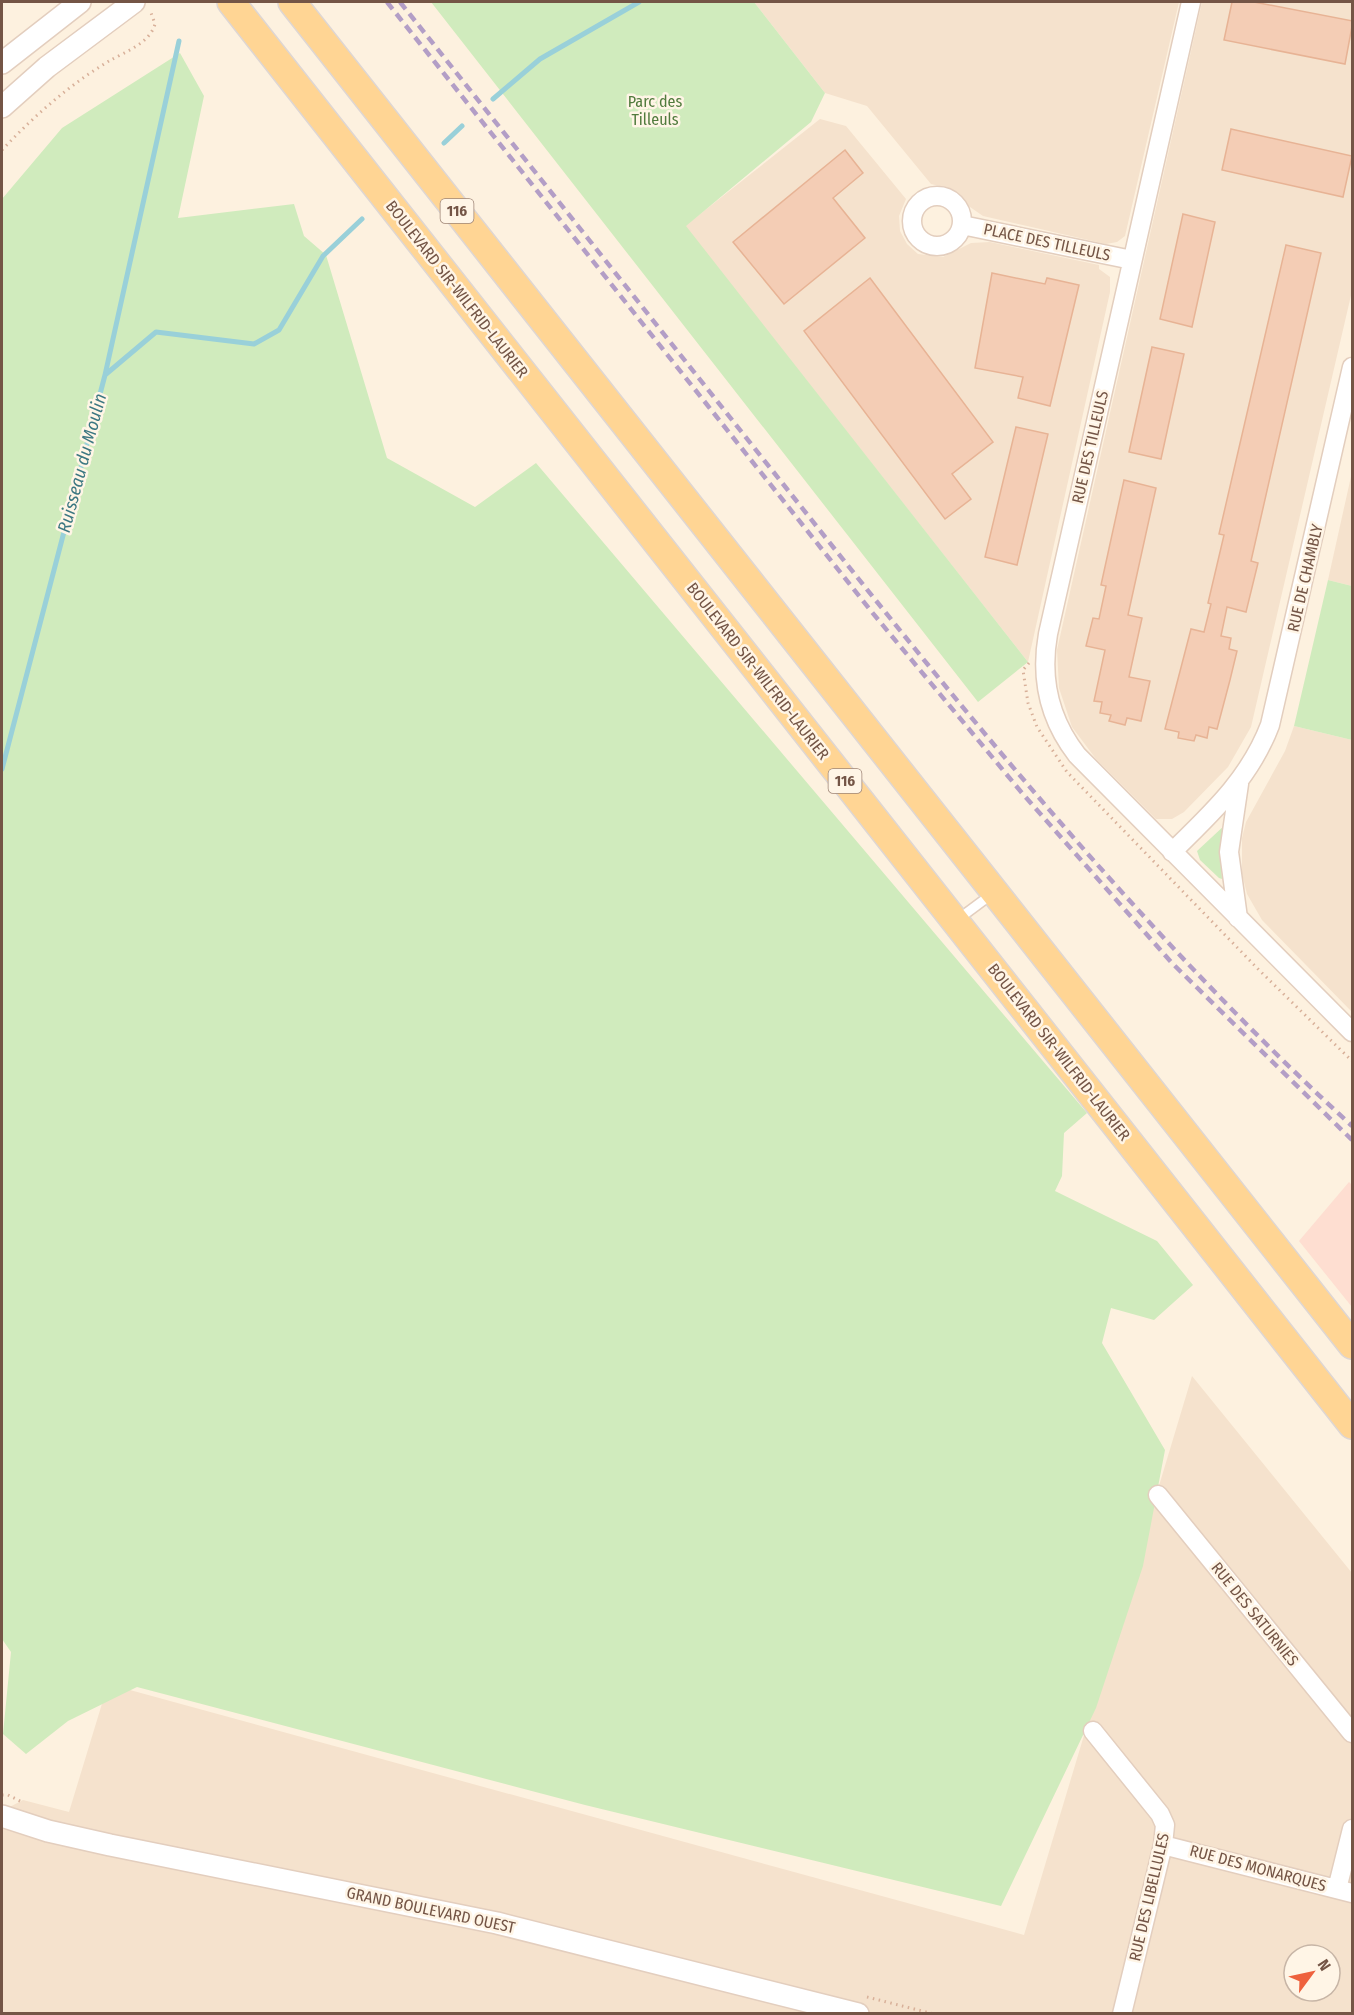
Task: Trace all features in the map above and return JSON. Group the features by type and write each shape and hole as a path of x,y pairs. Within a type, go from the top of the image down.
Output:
{"main road":[{"name":"BOULEVARD SIR-WILFRID-LAURIER","path":"231,2 1353,1425"},
{"name":"116","path":"292,2 1353,1344"}],"street":[{"path":"2,63 80,2"},
{"path":"2,107 47,67 134,2"},
{"name":"RUE DES TILLEULS","path":"1172,852 1070,746 1054,715 1046,682 1045,659 1048,634 1191,2"},
{"name":"PLACE DES TILLEULS","path":"962,225 1132,260"},
{"name":"RUE DE CHAMBLY","path":"1172,852 1239,783 1259,751 1275,710 1353,368"},
{"name":"RUE DE CHAMBLY","path":"1238,918 1229,852 1239,783"},
{"path":"1172,852 1353,1032"},
{"name":"RUE DES SATURNIES","path":"1158,1495 1353,1733"},
{"name":"RUE DES LIBELLULES","path":"1093,1731 1162,1817 1165,1829 1122,2013"},
{"name":"GRAND BOULEVARD OUEST","path":"2,1816 39,1829 110,1845 508,1926 801,2007 858,2013"},
{"path":"1345,1891 1353,1829"},
{"name":"RUE DES MONARQUES","path":"1163,1845 1345,1891"}],"lane":[{"path":"956,922 995,891"}],"path":[{"path":"2,150 71,87 148,38 154,27 154,15"}],"shaded area":[{"path":"754,2 1179,2 1125,236 1117,242 1106,244 983,216 952,189 931,184 867,106 825,93"},
{"path":"1202,2 1352,2 1352,291 1251,727 1228,767 1184,812 1172,819 1156,819 1096,759 1072,727 1059,688 1057,650"},
{"path":"820,119 846,126 906,199 899,216 900,231 907,244 918,254 943,257 971,243 990,242 1099,265 1099,269 1110,277 1110,292 1028,662 685,226"},
{"path":"1352,472 1352,586 1328,580"},
{"path":"1294,726 1352,740 1352,1012 1262,920 1247,894 1242,874 1242,838 1246,822 1285,751"},
{"path":"1349,1182 1352,1185 1352,1307 1299,1241"},
{"path":"1192,1376 1352,1573 1352,2013 2,2014 2,1811 23,1800 69,1812 108,1684 1024,1935"}],"green space":[{"name":"Parc des Tilleuls","path":"431,2 754,2 825,93 811,122 686,226 1028,662 978,702"},
{"path":"180,53 204,96 178,218 294,204 304,236 326,255 387,458 475,507 536,463 1087,1113 1064,1133 1062,1176 1055,1191 1157,1241 1193,1285 1154,1320 1111,1308 1102,1343 1165,1450 1143,1566 1096,1708 1001,1906 585,1805 137,1687 68,1721 26,1754 3,1734 11,1652 2,1639 2,199 62,128"},
{"path":"1328,580 1352,586 1352,740 1294,726"},
{"path":"1226,824 1221,862 1222,879 1200,860 1197,851"}],"building":[{"path":"1232,2 1254,2 1353,21 1345,64 1224,40"},
{"path":"1231,129 1352,156 1343,197 1222,170"},
{"path":"845,150 863,173 833,198 865,238 784,304 733,242"},
{"path":"1183,214 1215,222 1192,327 1160,319"},
{"path":"1286,245 1321,253 1251,561 1258,563 1246,612 1227,607 1221,636 1231,638 1229,649 1237,651 1217,729 1209,727 1207,738 1196,735 1194,741 1178,738 1179,732 1165,729 1191,629 1204,632 1211,604 1208,603 1224,535 1219,534"},
{"path":"992,273 1045,284 1047,278 1079,285 1050,406 1018,398 1023,377 975,368"},
{"path":"870,278 993,442 952,474 971,499 945,519 804,331"},
{"path":"1152,347 1184,354 1161,459 1129,452"},
{"path":"1016,427 1048,434 1017,565 985,557"},
{"path":"1124,480 1156,488 1128,615 1142,618 1129,677 1150,681 1141,721 1127,718 1125,725 1109,721 1111,715 1100,713 1102,702 1094,701 1105,650 1086,646 1093,618 1099,619 1106,586 1101,585"}],"waterway":[{"name":"Ruisseau du Moulin","path":"493,99 540,59 639,2"},
{"path":"105,375 179,41"},
{"name":"Ruisseau du Moulin","path":"444,143 462,126"},
{"name":"Ruisseau du Moulin","path":"2,769 105,375 156,332 254,344 279,330 323,256 362,219"}],"railway":[{"path":"387,2 871,611 1022,793 1172,963 1352,1140"},
{"path":"400,2 853,572 1057,819 1200,977 1352,1126"}]}
